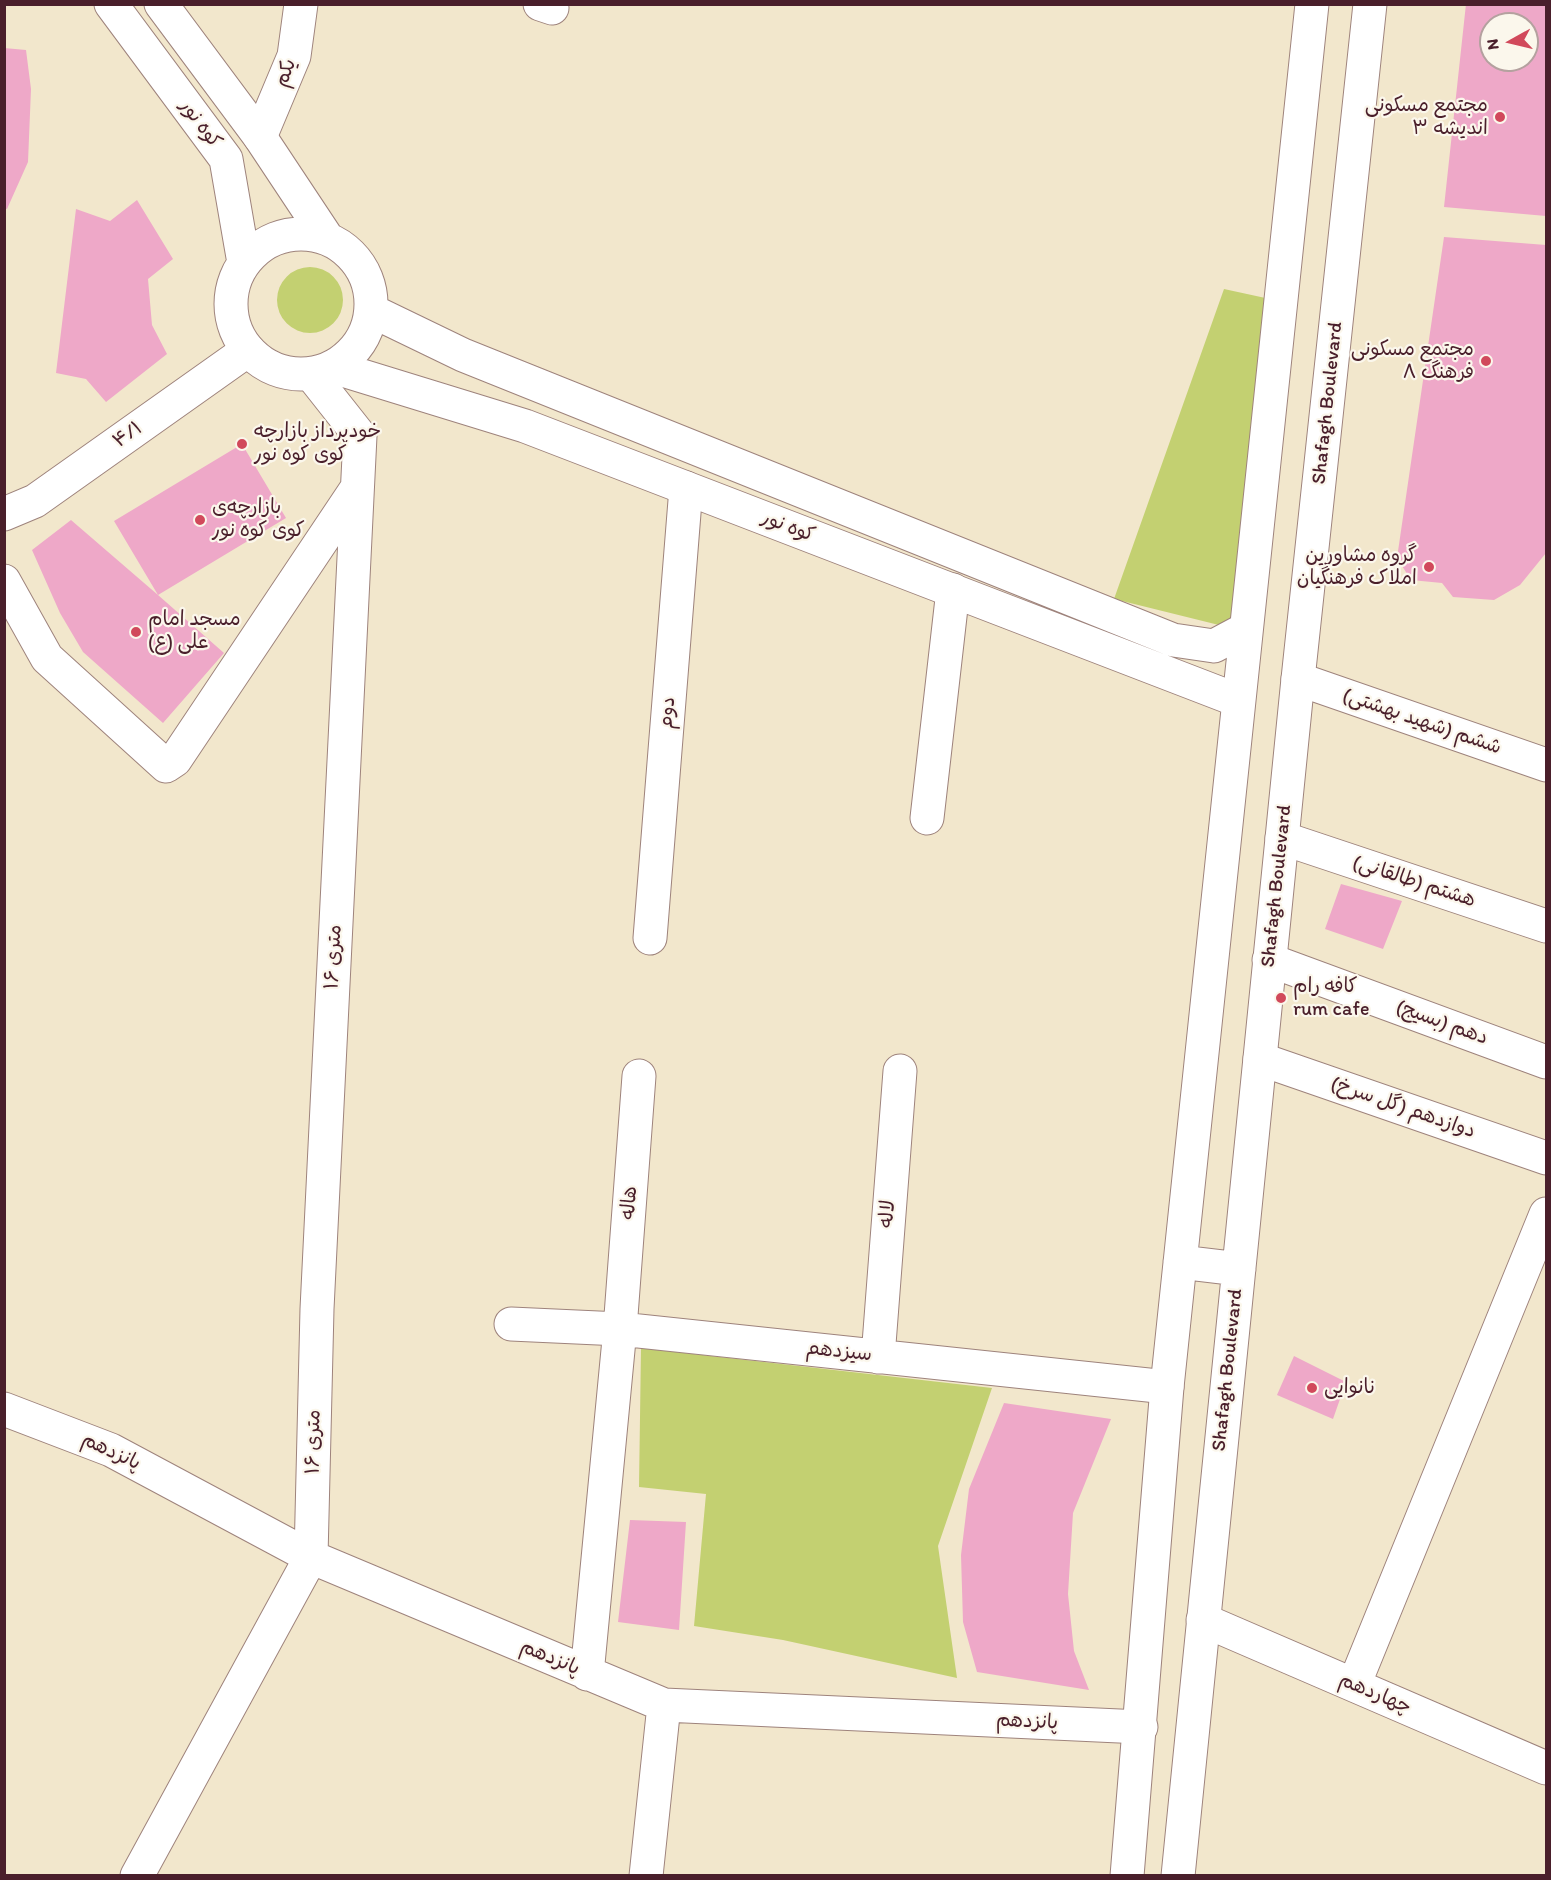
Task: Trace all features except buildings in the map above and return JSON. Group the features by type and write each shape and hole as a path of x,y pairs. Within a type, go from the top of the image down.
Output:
{"street":[{"name":"کوه نور","path":"111,4 226,159 244,263"},
{"name":"کوه نور","path":"161,4 260,137 327,238"},
{"name":"یکم","path":"260,137 294,56 302,4"},
{"path":"1127,1875 1141,1727 1167,1388 1244,630 1312,4"},
{"name":"Shafagh Boulevard","path":"1178,1875 1269,960 1370,4"},
{"path":"304,234 327,238 346,250 362,267 370,289 372,311 365,334 352,353 322,371 288,374 266,365 248,350 235,330 231,307 234,284 244,263 261,246 281,236 304,234"},
{"name":"کوه نور","path":"372,311 463,355 1173,640 1214,646 1244,630"},
{"name":"۴/۱","path":"4,514 35,501 248,350"},
{"name":"کوه نور","path":"322,371 525,426 1237,700"},
{"name":"۱۶ متری","path":"311,1557 317,1309 360,436 322,371"},
{"name":"دوم","path":"650,938 686,488"},
{"path":"4,581 47,658 166,766 175,760 356,490"},
{"path":"927,818 953,590"},
{"path":"1198,684 1210,675 1212,658 1201,644"},
{"name":"ششم (شهید بهشتی)","path":"1298,679 1546,765"},
{"name":"هشتم (طالقانی)","path":"1282,838 1546,926"},
{"name":"دهم (بسیج)","path":"1269,960 1546,1062"},
{"name":"دوازدهم (گل سرخ)","path":"1260,1059 1546,1158"},
{"name":"لاله","path":"878,1357 900,1071"},
{"name":"هاله","path":"587,1674 620,1329 639,1076"},
{"path":"1354,1685 1546,1214"},
{"path":"1180,1262 1239,1269"},
{"name":"سیزدهم","path":"511,1324 620,1329 1167,1388"},
{"name":"پانزدهم","path":"4,1409 111,1450 311,1557 664,1706 1141,1727"},
{"path":"137,1875 311,1557"},
{"name":"چهاردهم","path":"1203,1620 1546,1768"},
{"path":"646,1875 664,1706"}],"green space":[{"path":"304,267 316,267 328,272 338,282 343,300 341,313 328,328 316,333 304,333 292,328 282,318 277,306 277,294 282,282 292,272"},
{"path":"1224,289 1270,299 1231,628 1114,599"},
{"path":"641,1348 992,1388 938,1546 957,1678 783,1640 694,1626 706,1494 639,1487"}],"place":[{"name":"مجتمع مسکونی اندیشه ۳","path":"1500,117"},
{"name":"مجتمع مسکونی فرهنگ ۸","path":"1486,361"},
{"name":"خودپرداز بازارچه کوی کوه نور","path":"242,444"},
{"name":"بازارچه‌ی کوی کوه نور","path":"200,520"},
{"name":"گروه مشاورین املاک فرهنگیان","path":"1429,567"},
{"name":"مسجد امام علی (ع)","path":"136,632"},
{"name":"کافه رام rum cafe","path":"1281,998"},
{"name":"نانوایی","path":"1312,1388"}]}
